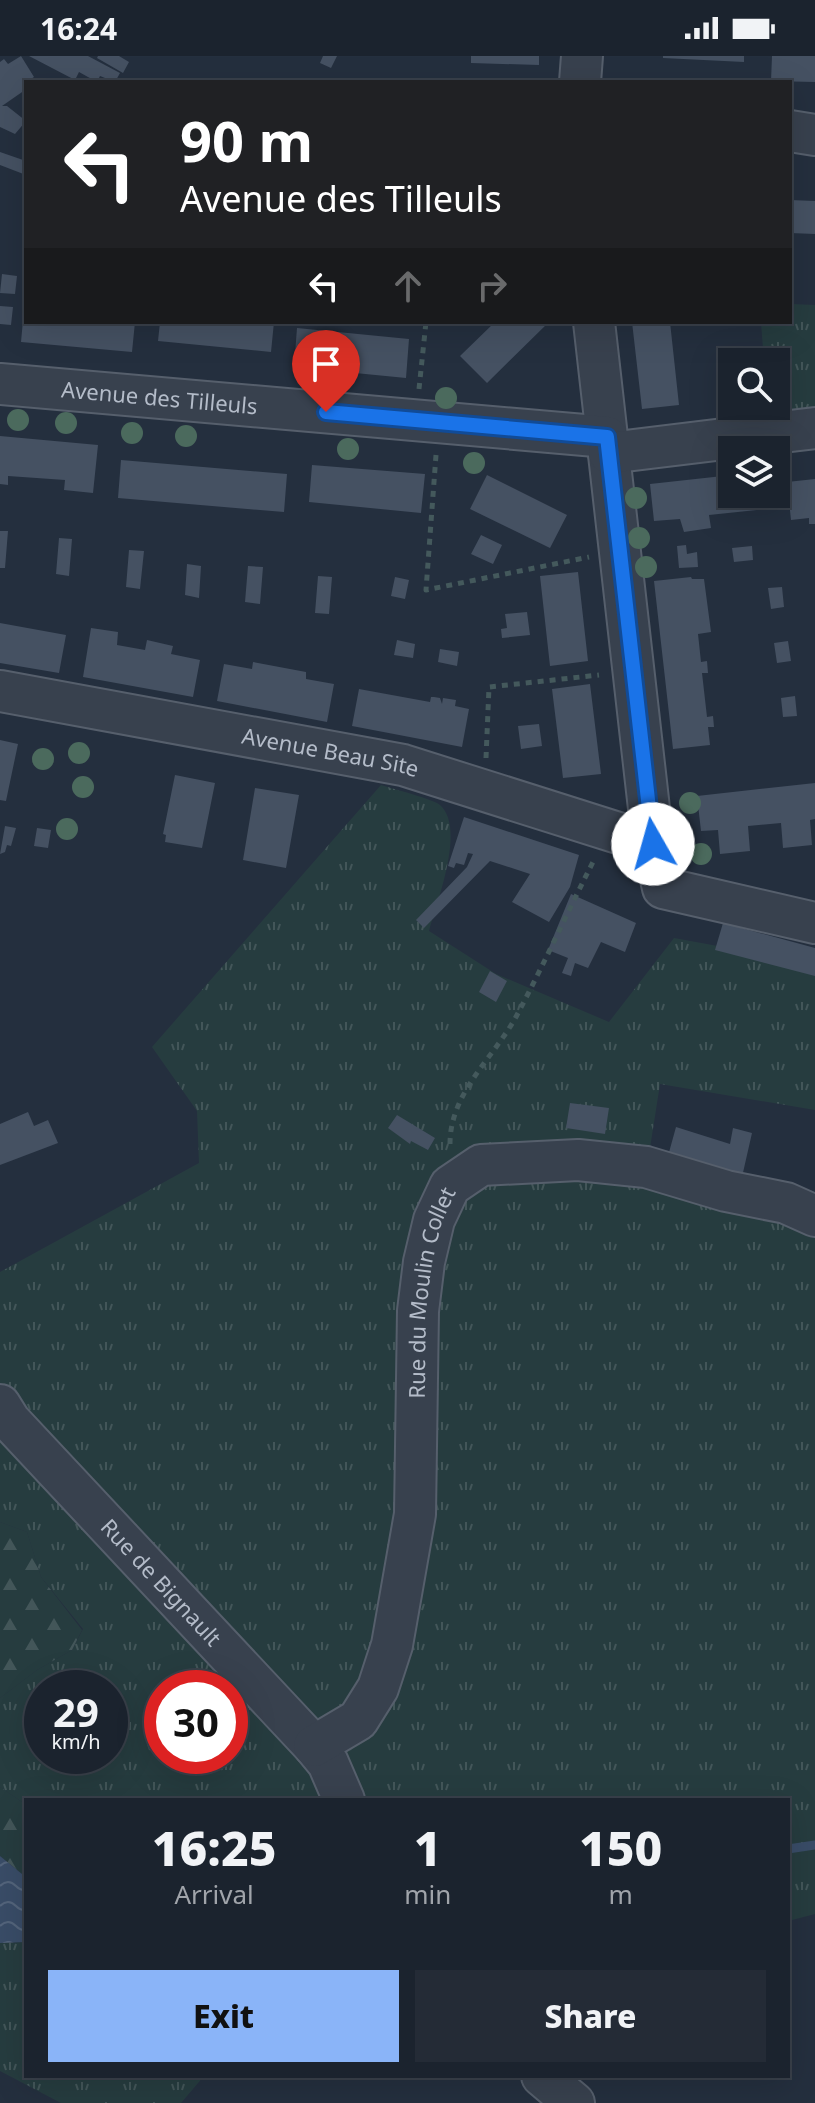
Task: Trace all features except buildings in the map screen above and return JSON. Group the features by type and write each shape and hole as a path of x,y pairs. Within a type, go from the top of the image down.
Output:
{"street":[{"path":"580,80 582,56"},
{"path":"792,131 815,135"},
{"path":"594,324 653,844 663,888 812,917"},
{"name":"Avenue des Tilleuls","path":"0,384 427,421 608,445 815,428"},
{"name":"Avenue Beau Site","path":"0,691 403,765 653,844"},
{"name":"Rue du Moulin Collet","path":"314,1746 358,1720 378,1688 392,1645 415,1514 419,1299 434,1220 450,1186 481,1165 578,1160 646,1167 726,1191 786,1203 815,1216"},
{"name":"Rue de Bignault","path":"0,1405 10,1421 314,1746 328,1763 343,1798"},
{"path":"544,2078 574,2103"}],"path":[{"path":"426,324 426,590 620,550"},
{"path":"485,791 489,687 634,671"},
{"path":"450,1186 450,1132 460,1099 515,1018 609,830"}],"green space":[{"path":"792,304 815,305 815,428 770,434 770,420 790,420 790,348 763,348 761,324 792,324"},
{"path":"381,785 436,803 447,816 450,847 429,931 496,974 609,1022 674,938 723,947 815,972 815,1110 660,1084 647,1167 815,1216 815,1914 790,1920 790,1798 24,1798 24,1803 0,1787 0,1698 24,1680 24,1774 128,1774 128,1670 37,1670 72,1650 83,1629 41,1577 27,1532 0,1522 0,1272 199,1163 197,1111 152,1047"},
{"path":"0,1522 27,1532 41,1577 82,1630 72,1650 37,1670 24,1670 24,1680 0,1698"},
{"path":"0,1787 24,1803 22,1874 0,1856"},
{"path":"24,1827 24,1878 22,1874"},
{"path":"24,1942 24,2078 202,2078 181,2103 61,2103 0,2071 0,1943"}],"water":[{"path":"0,1856 24,1878 24,1942 0,1943"}],"waterway":[{"path":"790,1849 815,1845"}],"route":[{"path":"326,412 607,437 653,844"}]}
